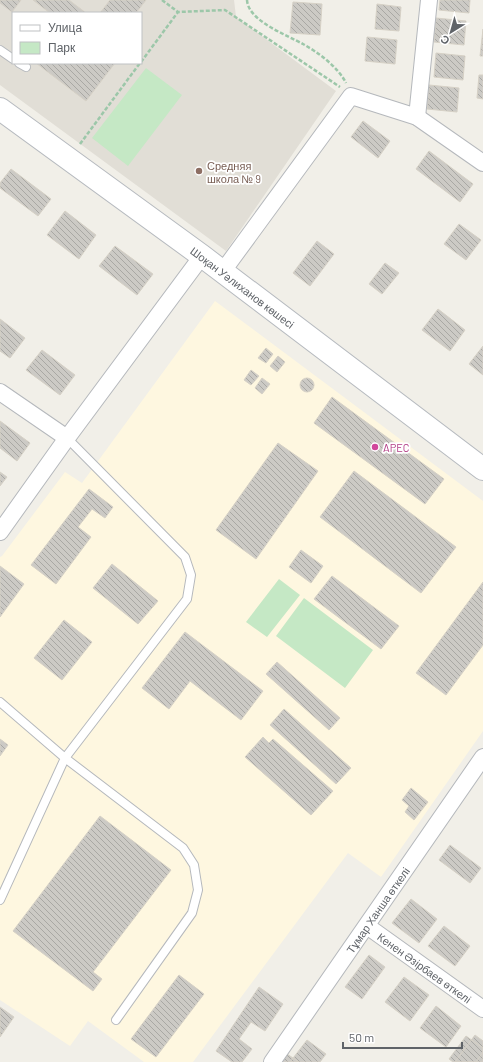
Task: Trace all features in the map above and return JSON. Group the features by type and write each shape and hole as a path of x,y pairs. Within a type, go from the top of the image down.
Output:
{"main road":[{"name":"Шоқан Уәлиханов көшесі","path":"0,109 223,271 483,469"}],"street":[{"path":"417,117 429,0"},
{"path":"223,271 348,94 417,117 483,163"},
{"path":"0,532 67,438 202,256"},
{"path":"0,392 67,438"},
{"name":"Тұмар Ханша өткелі","path":"272,1062 483,757"},
{"name":"Кенен Әзірбаев өткелі","path":"366,926 483,1009"}],"lane":[{"path":"0,50 12,58"},
{"path":"0,900 65,758 187,599 191,575 185,557 67,438"},
{"path":"0,702 65,758 183,848 194,865 198,890 192,913 116,1020"}],"path":[{"path":"162,0 178,12 225,10 348,94"},
{"path":"247,0 247,4 255,16 280,32 303,44 328,62 343,79 346,84 348,94"},
{"path":"142,61 178,12"},
{"path":"68,159 139,64"}],"shaded area":[{"name":"Средняя школа № 9","path":"0,0 234,0 236,17 336,91 226,251 0,85"},
{"path":"215,301 483,501 483,731 381,877 348,853 193,1062 144,1062 88,1021 70,1046 0,1000 0,557 65,472 82,483"}],"green space":[{"path":"146,68 182,95 128,166 92,138"},
{"path":"279,579 300,595 267,637 246,622"},
{"path":"304,598 373,650 345,688 276,636"}],"building":[{"path":"0,0 21,0 12,12 0,3"},
{"path":"33,0 69,0 85,12 49,12"},
{"path":"110,0 146,0 137,12 101,12"},
{"path":"440,0 470,0 469,13 439,10"},
{"path":"293,2 322,4 320,35 290,33"},
{"path":"377,4 401,7 399,31 375,29"},
{"path":"436,18 466,21 464,45 434,42"},
{"path":"483,29 483,56 480,56"},
{"path":"367,37 397,40 395,64 365,61"},
{"path":"436,53 465,56 463,80 434,77"},
{"path":"37,64 114,64 86,101"},
{"path":"479,75 483,75 483,99 477,98"},
{"path":"429,85 459,88 457,112 427,109"},
{"path":"363,121 390,141 378,158 351,137"},
{"path":"429,151 473,184 460,202 416,169"},
{"path":"11,169 51,199 38,216 0,188 0,183"},
{"path":"65,211 96,235 79,259 47,235"},
{"path":"459,224 481,240 466,260 444,244"},
{"path":"317,241 334,254 310,286 293,273"},
{"path":"115,246 153,274 137,295 99,266"},
{"path":"385,263 399,273 382,294 369,284"},
{"path":"438,309 465,330 450,351 422,330"},
{"path":"0,319 25,338 10,358 0,351"},
{"path":"483,346 483,375 469,364"},
{"path":"266,348 273,354 266,363 258,358"},
{"path":"42,350 75,375 60,395 26,370"},
{"path":"278,356 285,362 277,372 270,366"},
{"path":"251,370 259,376 251,385 244,380"},
{"path":"262,378 270,384 262,394 255,388"},
{"path":"304,378 310,378 314,382 314,388 310,392 304,392 300,388 300,382"},
{"path":"332,397 444,479 425,504 314,423"},
{"path":"0,421 30,443 17,461 0,448"},
{"path":"278,443 318,471 256,559 216,530"},
{"path":"354,471 456,547 421,593 320,517"},
{"path":"0,472 7,477 0,486"},
{"path":"89,489 113,507 105,518 92,509 78,527 91,537 56,584 31,565"},
{"path":"301,550 323,566 311,583 289,567"},
{"path":"112,564 158,601 138,624 93,588"},
{"path":"0,566 24,584 0,617"},
{"path":"332,576 399,626 381,649 314,599"},
{"path":"483,582 483,645 446,695 416,673"},
{"path":"64,620 92,642 62,680 34,658"},
{"path":"185,632 263,691 241,720 190,681 169,709 142,688"},
{"path":"277,662 340,718 329,730 266,674"},
{"path":"284,709 351,768 336,784 270,725"},
{"path":"263,737 269,743 273,739 333,791 311,815 245,757"},
{"path":"0,739 8,745 0,756"},
{"path":"411,788 428,802 414,820 405,812 409,806 402,800"},
{"path":"100,816 171,870 93,972 102,979 93,991 13,931"},
{"path":"450,845 481,868 470,883 439,860"},
{"path":"411,899 437,919 419,943 392,923"},
{"path":"444,926 470,946 455,966 428,946"},
{"path":"369,955 385,967 362,999 345,987"},
{"path":"179,975 204,994 156,1057 131,1039"},
{"path":"404,977 429,995 410,1021 385,1002"},
{"path":"259,987 283,1004 265,1031 251,1022 239,1039 252,1049 242,1062 232,1062 216,1051"},
{"path":"436,1006 461,1026 446,1047 420,1028"},
{"path":"0,1007 14,1017 0,1037"},
{"path":"475,1035 483,1041 483,1062 455,1062"},
{"path":"466,1036 483,1048 483,1052 476,1062 453,1062 449,1059"},
{"path":"307,1040 326,1054 320,1062 290,1062"},
{"path":"287,1054 299,1062 281,1062"}],"place":[{"name":"Средняя школа № 9","path":"199,171"},
{"name":"APEC","path":"375,447"}]}
